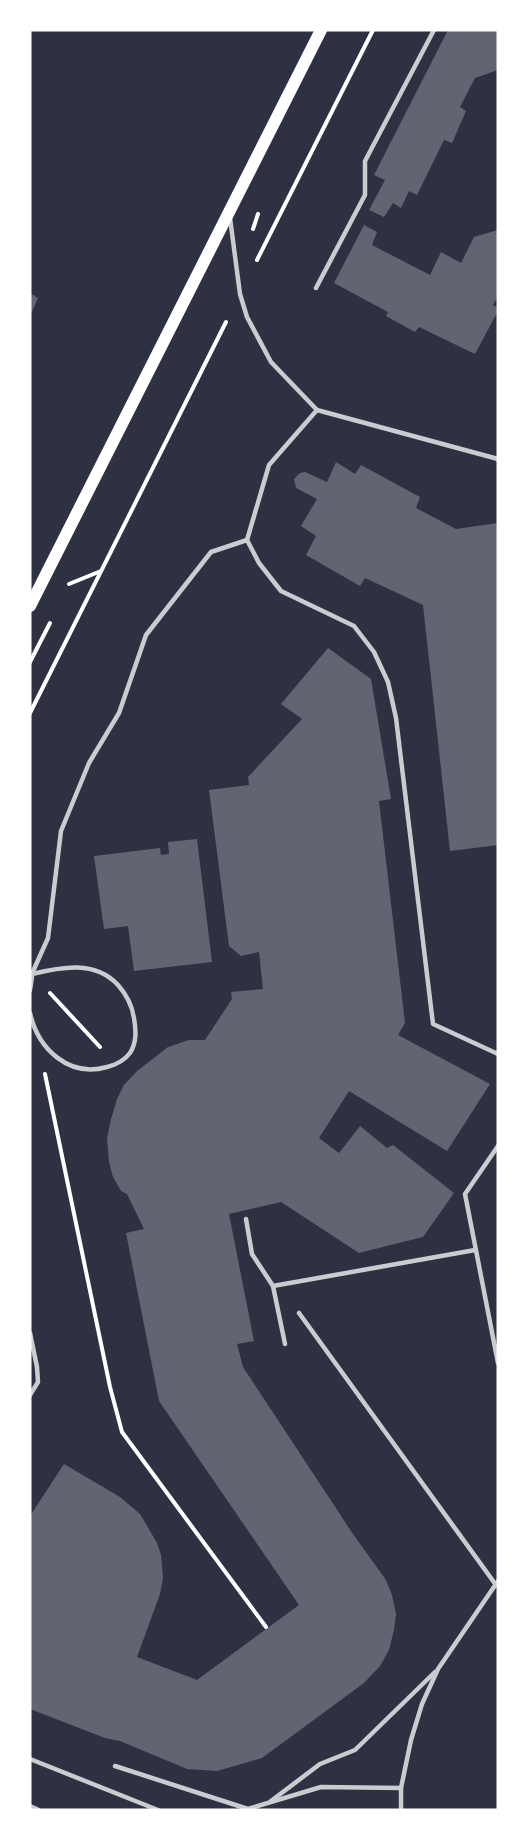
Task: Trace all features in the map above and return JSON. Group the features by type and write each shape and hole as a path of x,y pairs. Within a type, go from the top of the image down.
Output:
{"main road":[{"path":"30,606 321,30"}],"street":[{"path":"30,1807 37,1810"}],"lane":[{"path":"316,288 364,195 365,160 434,30"},
{"path":"230,212 240,294 247,317 271,362 317,410 498,459"},
{"path":"317,410 269,465 246,540 259,563 281,591 354,626 374,652 388,682 396,718 433,1024 498,1054"},
{"path":"30,990 31,975 48,938 62,831 89,763 119,713 146,635 211,552 246,540"},
{"path":"30,1013 37,1035 52,1053 66,1065 83,1070 117,1064 129,1055 135,1043 136,1029 133,1009 118,986 100,971 90,968 54,968 31,975"},
{"path":"498,1146 465,1194 498,1363"},
{"path":"246,1220 252,1254 273,1286 285,1344"},
{"path":"273,1286 475,1250"},
{"path":"299,1313 497,1583 438,1669 422,1704 411,1740 401,1788 401,1810"},
{"path":"30,1333 38,1382 30,1395"},
{"path":"260,1810 320,1764 355,1750 438,1669"},
{"path":"30,1759 103,1786 158,1810"},
{"path":"115,1766 248,1809 321,1787 401,1788"}],"path":[{"path":"254,266 373,30"},
{"path":"30,713 229,316"},
{"path":"65,592 70,583 101,571"},
{"path":"30,662 50,622"},
{"path":"31,975 117,1064"},
{"path":"37,1035 110,1387 122,1432 266,1627"}],"building":[{"path":"448,30 498,30 498,70 475,78 460,107 466,111 452,143 444,140 417,195 409,191 401,208 393,203 384,217 369,210 385,180 374,175"},
{"path":"364,225 377,232 372,245 430,275 441,252 461,263 474,237 498,230 498,296 493,305 498,308 498,311 475,354 419,327 415,332 386,316 388,312 334,283"},
{"path":"30,293 38,298 30,316"},
{"path":"336,462 355,474 361,465 420,497 416,508 456,529 498,523 498,845 450,851 423,605 365,578 360,586 306,555 316,536 301,526 317,499 296,488 294,479 300,473 305,472 327,482"},
{"path":"328,648 371,679 391,799 379,801 405,1023 398,1035 490,1084 447,1151 349,1091 319,1138 339,1153 360,1126 387,1148 393,1145 454,1193 423,1237 359,1253 281,1202 229,1214 254,1341 237,1344 243,1367 386,1580 396,1614 389,1650 380,1666 364,1683 262,1758 217,1771 187,1769 120,1741 105,1738 30,1709 30,1516 64,1464 120,1497 140,1514 157,1543 161,1555 163,1578 160,1594 137,1657 197,1680 299,1605 159,1401 126,1233 144,1229 127,1194 121,1191 113,1177 107,1138 117,1099 124,1085 137,1071 168,1047 189,1040 205,1040 232,999 231,992 263,989 259,952 241,956 229,946 209,790 249,785 248,777 302,719 281,704"},
{"path":"197,839 212,962 134,971 128,926 104,929 94,856 160,848 161,855 169,854 168,842"}]}
